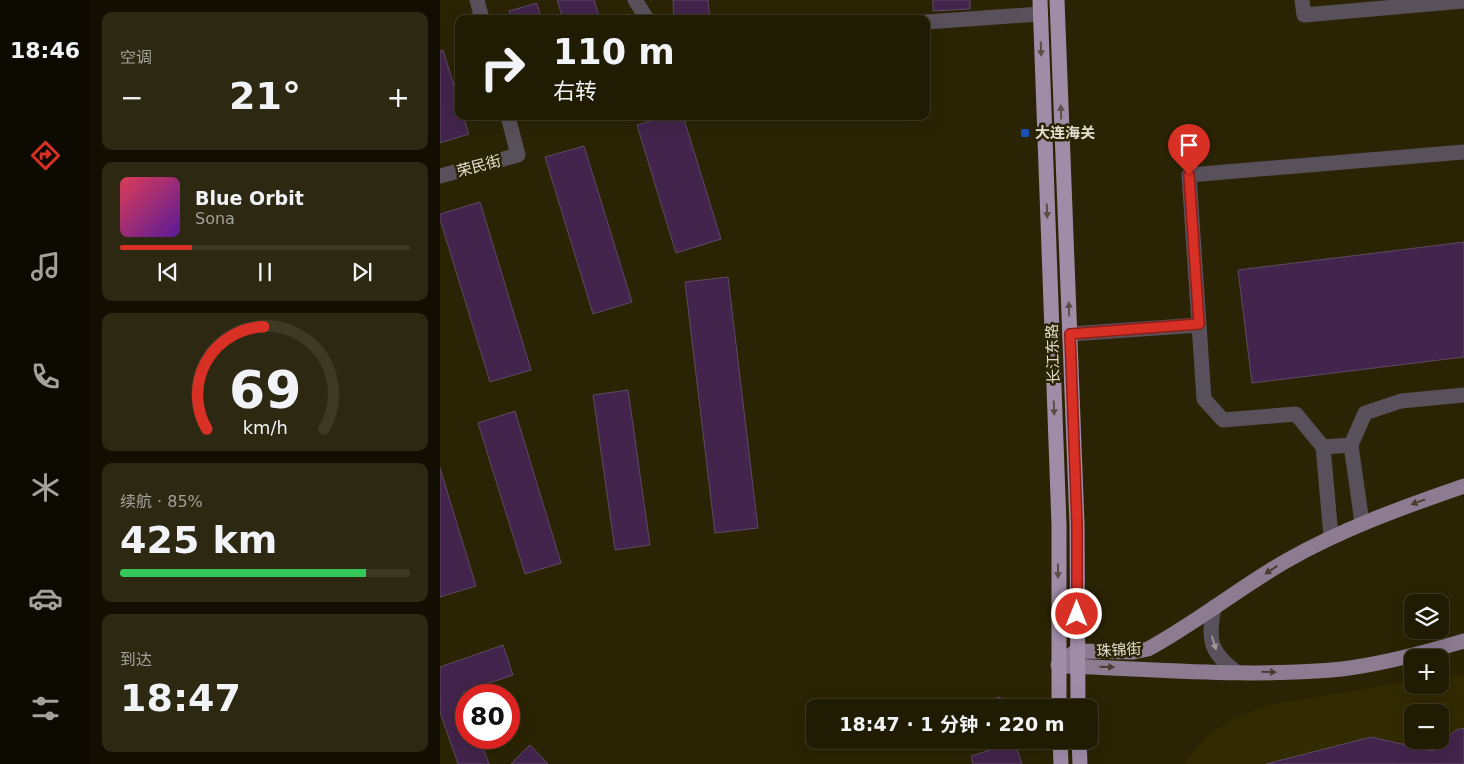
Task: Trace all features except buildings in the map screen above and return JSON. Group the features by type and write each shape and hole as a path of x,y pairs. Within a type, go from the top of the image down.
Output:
{"highway":[{"name":"长江东路","path":"1057,0 1077,524 1078,699"},
{"name":"长江东路","path":"1040,7 1059,525 1059,699"},
{"path":"1060,749 1061,764"},
{"path":"1079,749 1080,764"}],"main road":[{"name":"珠锦街","path":"1058,665 1076,659 1148,649 1285,562 1332,536 1362,523 1464,486"},
{"name":"珠锦街","path":"1076,659 1236,672 1281,672 1343,669 1410,658 1464,641"}],"street":[{"path":"477,0 481,15"},
{"path":"635,0 644,15"},
{"path":"1302,0 1304,14 1464,1"},
{"path":"930,21 1040,7"},
{"name":"荣民街","path":"440,176 518,155 509,120"},
{"path":"1332,536 1323,447 1296,414 1223,420 1204,400 1189,175 1464,152"},
{"path":"1070,334 1199,324"},
{"path":"1362,523 1351,445 1365,413 1401,401 1464,395"},
{"path":"1323,447 1351,445"},
{"path":"1214,607 1210,626 1212,643 1220,660 1236,672"}],"shaded area":[{"path":"1464,674 1464,764 1184,764 1212,732 1232,720 1263,706 1404,682 1404,694 1449,694 1449,676"}],"place":[{"name":"大连海关","path":"1025,133"}],"route":[{"path":"1077,614 1077,524 1070,334 1199,324 1189,175"}]}
